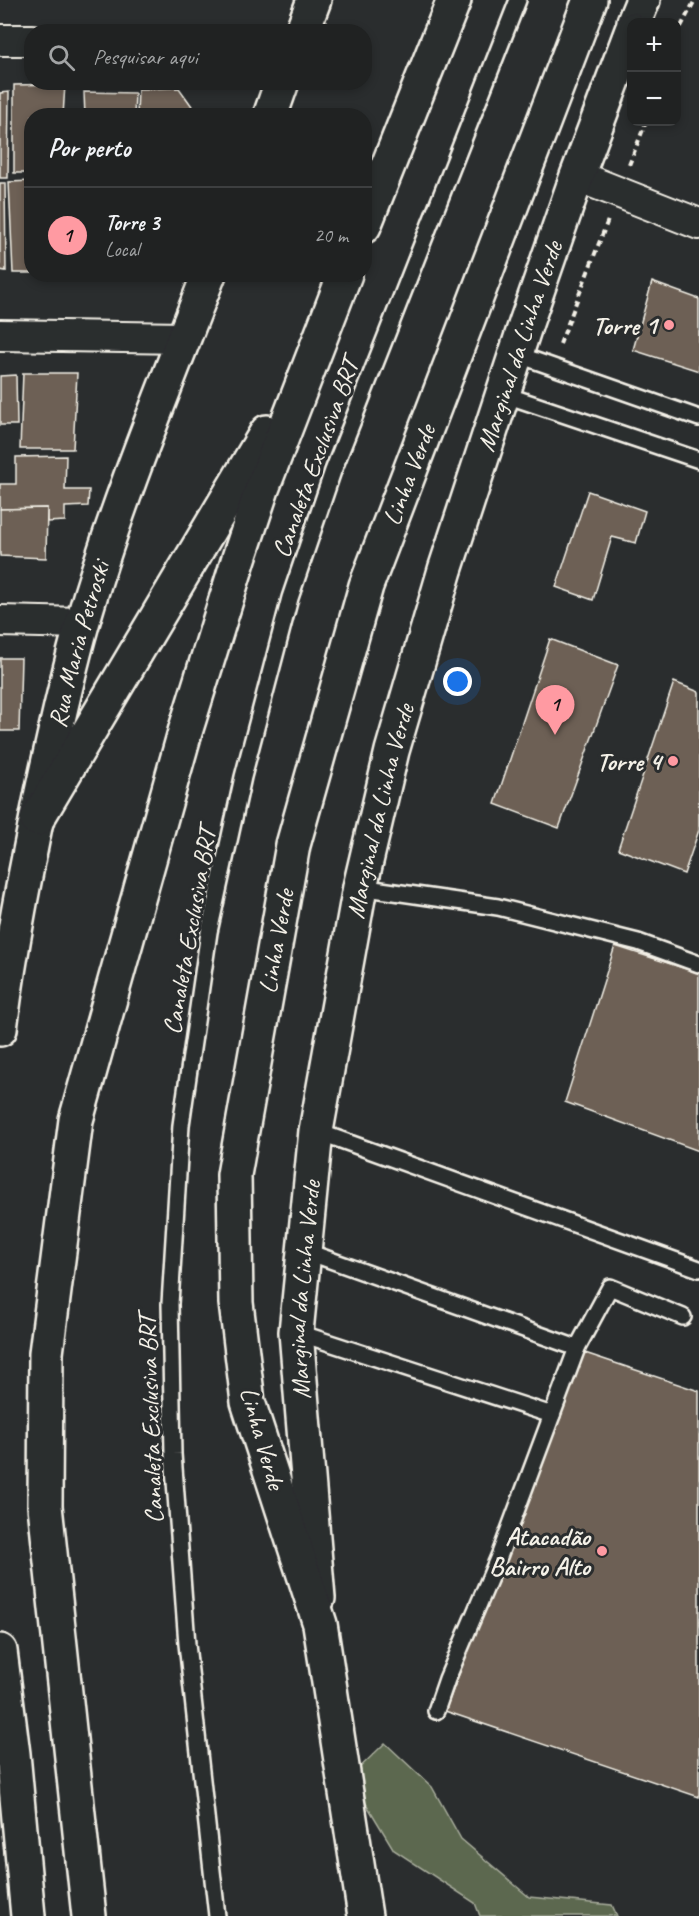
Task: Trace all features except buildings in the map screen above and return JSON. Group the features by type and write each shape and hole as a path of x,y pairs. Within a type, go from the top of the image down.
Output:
{"main road":[{"path":"305,24 314,0"},
{"path":"372,206 454,0"},
{"name":"Linha Verde","path":"365,1916 320,1624 248,1402 236,1303 234,1175 293,845 366,586 590,0"},
{"path":"636,18 643,0"},
{"name":"Marginal da Linha Verde","path":"320,1624 296,1332 316,1131 360,887 392,751 441,581 577,176 627,43"},
{"path":"273,108 279,90"},
{"name":"Rua Maria Petroski","path":"0,1029 10,908 37,819 61,706 82,623 121,507 206,282"},
{"path":"89,1916 45,1506 46,1353 74,1131 185,732 236,568 262,489 342,282"},
{"path":"37,819 314,353"},
{"path":"0,1651 7,1754 28,1916"}],"street":[{"path":"0,40 24,40"},
{"path":"577,176 699,224"},
{"path":"0,335 184,338"},
{"path":"0,621 82,623"}],"lane":[{"name":"Canaleta Exclusiva BRT","path":"217,1916 187,1644 173,1454 170,1304 181,1125 209,932 243,777 290,598 333,471 518,0"},
{"path":"516,354 699,418"},
{"path":"503,394 699,460"},
{"path":"360,887 498,907 638,942 699,964"},
{"path":"316,1131 699,1269"},
{"path":"304,1251 577,1348"},
{"path":"436,1711 500,1554 577,1348 610,1287 684,1317"},
{"path":"296,1332 552,1414"}],"path":[{"path":"681,27 695,0"},
{"path":"552,367 601,240"}],"green space":[{"path":"385,1743 432,1787 461,1839 529,1897 612,1905 617,1916 480,1916 475,1903 394,1850 350,1777"}],"place":[{"name":"Torre 1","path":"669,325"},
{"name":"Torre 3","path":"555,735"},
{"name":"Torre 4","path":"673,761"},
{"name":"Atacadão Bairro Alto","path":"602,1551"}]}
